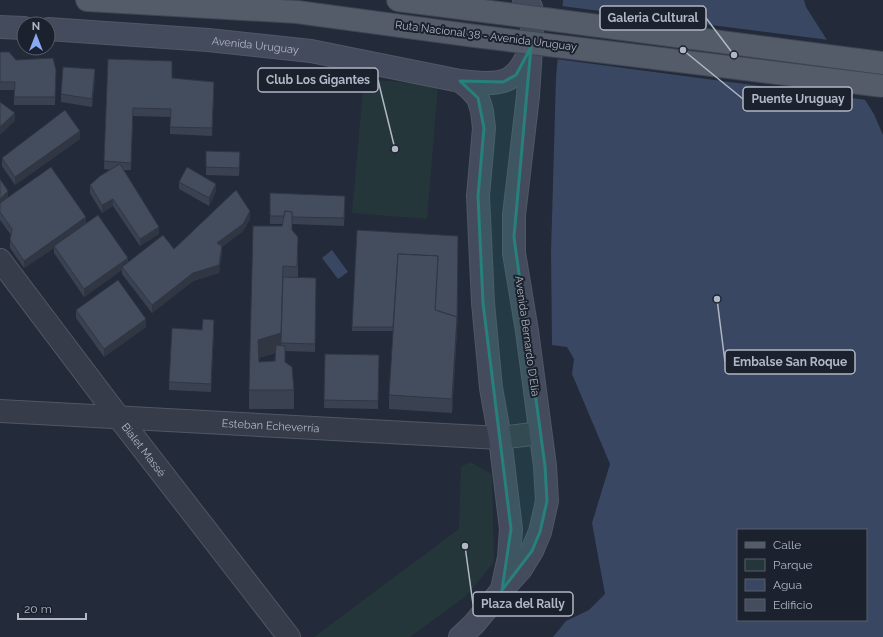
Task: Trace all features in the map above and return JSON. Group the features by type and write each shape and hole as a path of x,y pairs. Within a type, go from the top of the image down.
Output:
{"main road":[{"name":"Ruta Nacional 38 - Avenida Uruguay","path":"87,0 297,12 475,36 883,86"},
{"path":"398,0 883,63"},
{"name":"Avenida Bernardo D'Elía","path":"460,637 474,624 521,569 532,551 540,532 545,514 547,488 527,331 514,253 514,215 527,114 533,15 527,4"},
{"path":"0,27 16,28"},
{"name":"Avenida Uruguay","path":"56,30 208,40 311,51 482,83 503,82 516,75 526,60 531,47"},
{"path":"460,80 478,98 482,111 484,128 478,196 483,303 491,388 500,438 511,529 509,557 502,590"}],"street":[{"name":"Bialet Massé","path":"0,260 120,419 289,637"},
{"name":"Esteban Echeverría","path":"0,412 500,438 540,433"}],"highlighted area":[{"path":"531,47 514,237 545,466 547,501 540,532 532,551 502,590 511,529 483,303 478,196 484,128 478,98 460,81 503,82 516,75"}],"green space":[{"path":"364,79 438,85 427,219 352,213"},
{"path":"470,462 492,474 494,562 466,596 410,637 314,637 459,529 461,467"}],"water":[{"path":"563,0 804,0 806,7 874,114 883,135 883,637 553,637 566,621 589,610 605,594 592,523 610,464 572,374 574,359 567,347 552,345 551,252 556,77"},
{"path":"332,250 348,272 338,279 322,258"}],"pier":[{"path":"561,6 829,40 867,100 556,59"}],"building":[{"path":"0,52 9,52 16,60 53,58 56,70 55,97 14,97 15,82 0,82"},
{"path":"108,59 172,61 172,78 214,82 212,128 170,127 171,109 133,108 131,163 104,161"},
{"path":"63,67 95,69 92,99 61,94"},
{"path":"0,102 15,113 0,127"},
{"path":"65,110 80,131 15,177 2,158"},
{"path":"206,151 240,152 239,168 206,167"},
{"path":"120,164 159,227 140,239 113,199 102,205 90,185 100,176"},
{"path":"51,167 86,217 24,261 10,240 12,229 0,212 0,203"},
{"path":"187,167 216,184 209,198 179,182"},
{"path":"0,179 8,191 0,199"},
{"path":"236,190 250,211 243,224 217,243 222,246 219,265 193,273 152,305 122,267 163,235 174,249"},
{"path":"270,193 345,196 344,218 292,217 292,212 285,211 284,216 270,216"},
{"path":"285,211 292,212 292,230 298,237 297,267 283,266 281,333 258,340 259,362 275,361 276,345 285,346 285,362 292,367 294,390 249,390 253,226 282,226"},
{"path":"98,215 128,258 84,289 54,246"},
{"path":"357,230 458,236 457,327 457,317 435,310 438,256 398,254 393,327 352,327"},
{"path":"398,254 438,256 435,310 457,317 452,399 389,395"},
{"path":"283,277 316,278 315,344 281,343"},
{"path":"118,280 146,319 104,349 76,310"},
{"path":"203,319 214,320 211,384 169,382 172,328 202,330"},
{"path":"325,354 379,355 378,401 324,400"}],"place":[{"name":"Puente Uruguay","path":"683,50"},
{"name":"Galeria Cultural","path":"734,55"},
{"name":"Club Los Gigantes","path":"395,149"},
{"name":"Embalse San Roque","path":"717,299"},
{"name":"Plaza del Rally","path":"465,546"}]}
